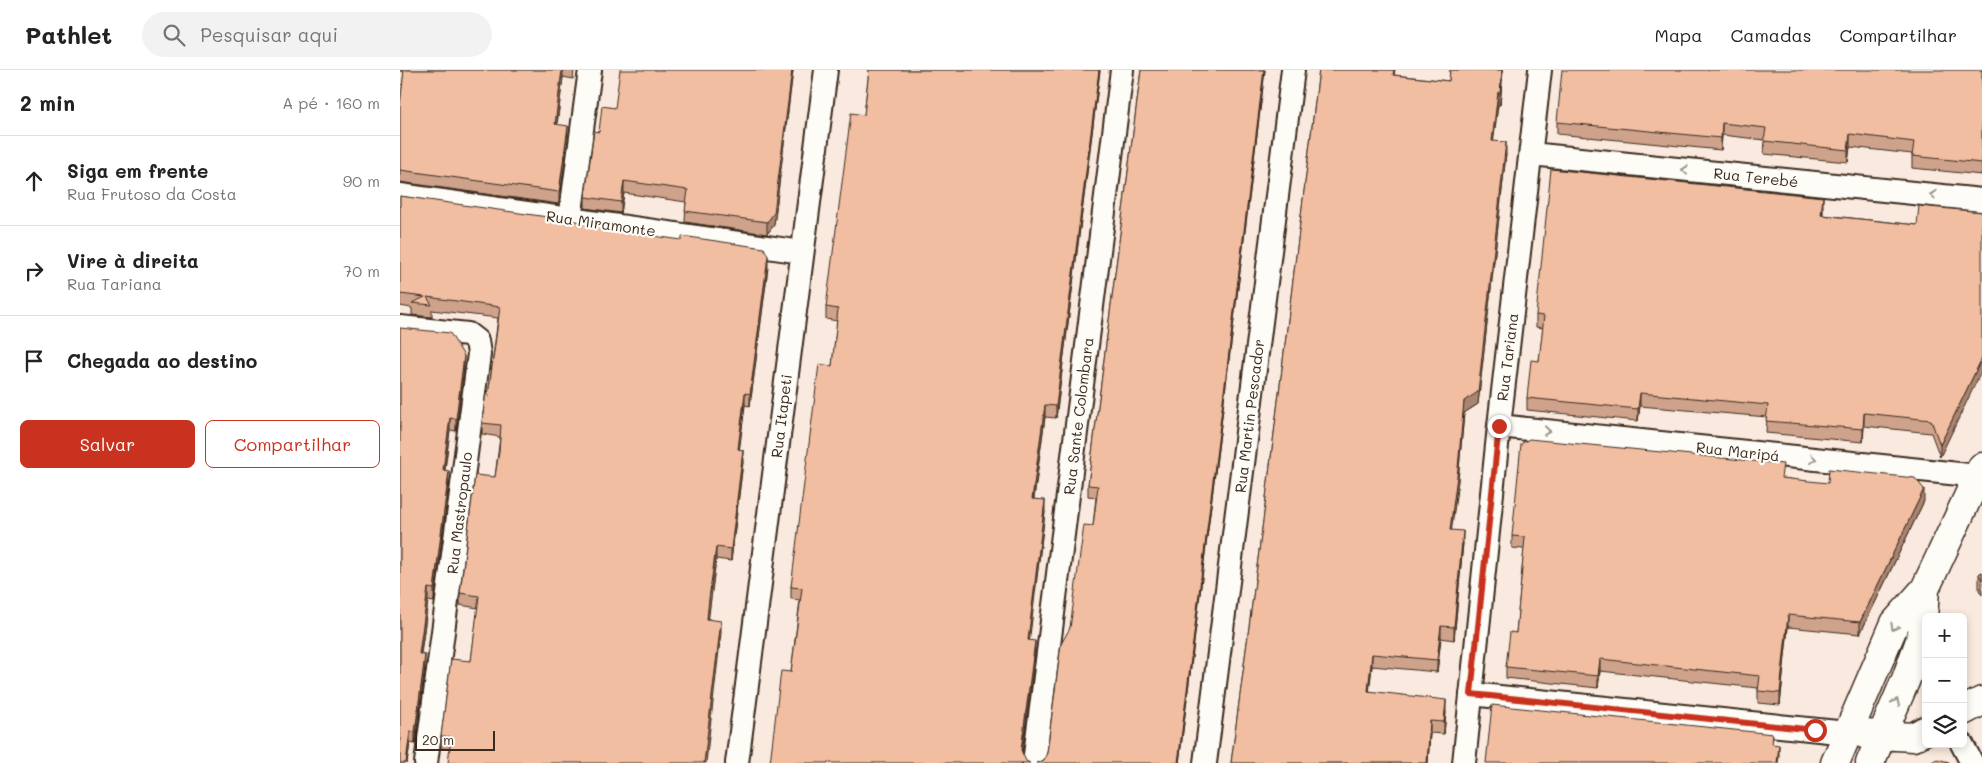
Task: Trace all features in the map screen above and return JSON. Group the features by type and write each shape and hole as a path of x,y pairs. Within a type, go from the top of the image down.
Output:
{"main road":[{"path":"1834,763 1896,623 1925,590 1980,471"},
{"path":"1870,763 1906,679 1922,635 1925,590"},
{"path":"1967,708 1982,701"},
{"path":"1847,734 1913,737 1922,732"}],"street":[{"path":"570,219 590,70"},
{"name":"Rua Itapeti","path":"737,763 826,70"},
{"name":"Rua Sante Colombara","path":"1034,763 1122,70"},
{"name":"Rua Martin Pescador","path":"1206,763 1293,70"},
{"name":"Rua Tariana","path":"1464,763 1499,426 1540,70"},
{"name":"Rua Terebé","path":"1531,154 1982,200"},
{"name":"Rua Miramonte","path":"400,195 802,252"},
{"name":"Rua Mastropaulo","path":"400,327 468,334 477,341 479,354 426,763"},
{"name":"Rua Maripá","path":"1499,426 1980,471"},
{"path":"1471,694 1847,734"},
{"path":"1964,748 1972,763"}],"building":[{"path":"404,70 562,70 555,124 568,126 559,192 400,170 400,106"},
{"path":"620,70 792,70 774,213 767,222 685,211 688,190 624,181 621,202 585,197 594,131 599,132 602,106 615,108"},
{"path":"869,70 1099,70 1056,406 1045,405 1032,499 1045,500 1028,640 1035,641 1021,750 1026,761 1030,763 770,763 781,671 791,672 802,588 791,587 819,364 832,366 838,309 826,307 851,113 864,115"},
{"path":"1141,70 1264,70 1178,763 1036,763 1044,760 1047,753 1061,644 1070,628 1084,525 1093,526 1098,486 1088,485"},
{"path":"1319,70 1394,70 1393,75 1449,81 1450,70 1502,70 1492,141 1506,142 1478,392 1464,401 1450,530 1463,531 1454,627 1441,626 1437,660 1372,654 1368,691 1446,700 1444,722 1430,721 1427,763 1231,763"},
{"path":"1562,70 1982,70 1982,163 1912,156 1914,142 1850,134 1848,150 1764,141 1766,128 1722,123 1721,138 1557,122"},
{"path":"1551,169 1823,197 1821,215 1917,225 1919,206 1982,212 1982,358 1940,445 1931,420 1864,413 1863,429 1766,421 1768,405 1640,393 1638,409 1527,398 1531,360 1539,361 1544,316 1536,315"},
{"path":"400,196 618,227 617,231 682,240 682,236 764,248 768,256 750,394 745,393 738,449 743,450 731,549 716,547 709,599 707,619 721,621 704,763 448,763 451,737 441,736 451,659 471,661 479,596 460,593 475,475 495,477 499,451 501,425 482,423 486,392 488,396 500,307 427,297 432,305 412,303 425,297 400,294"},
{"path":"400,328 450,333 464,356 456,419 450,418 443,470 449,471 434,589 428,588 419,654 425,655 415,732 410,731 406,763 400,763"},
{"path":"1529,439 1783,464 1781,478 1828,483 1829,469 1915,478 1924,489 1860,622 1788,615 1780,693 1758,691 1760,676 1600,659 1598,676 1506,667 1510,632 1516,633 1525,537 1512,536 1521,444"},
{"path":"1492,705 1773,734 1772,744 1779,745 1777,763 1486,763"},
{"path":"1937,759 1949,762 1949,763 1930,763"}],"route":[{"path":"1499,426 1471,694 1815,730"}]}
